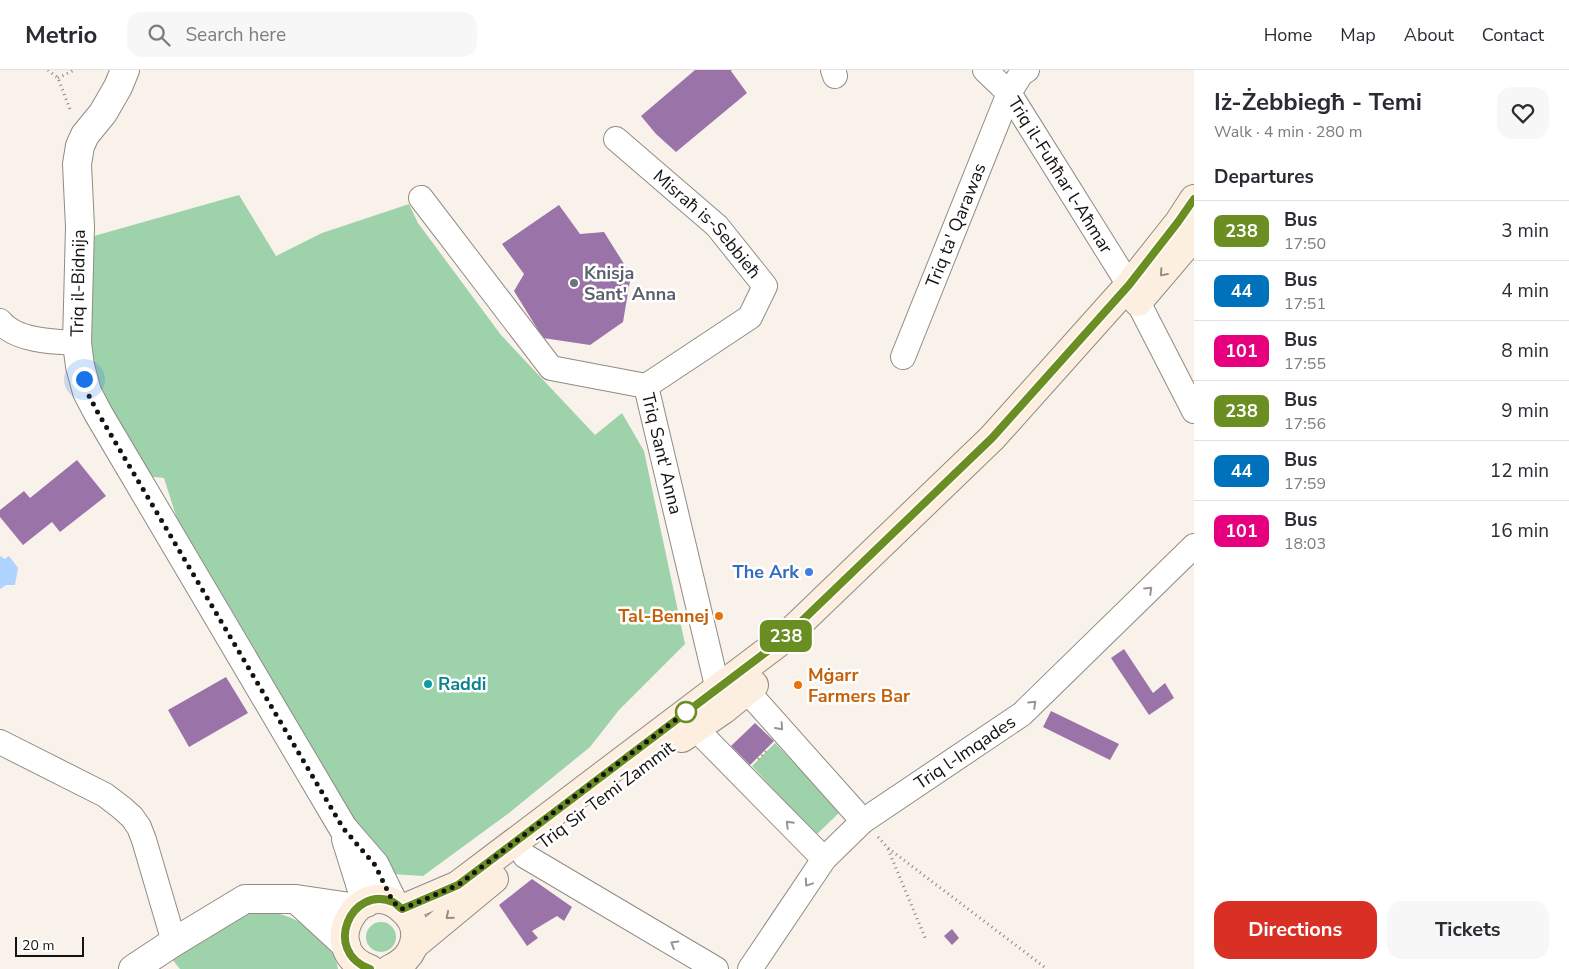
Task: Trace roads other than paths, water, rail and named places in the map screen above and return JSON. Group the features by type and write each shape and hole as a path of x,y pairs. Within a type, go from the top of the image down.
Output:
{"main road":[{"name":"Triq Sir Temi Zammit","path":"1134,294 1194,199"},
{"name":"Triq Sir Temi Zammit","path":"390,969 400,964 414,946 485,886 695,728 939,512 1134,294 1194,236"},
{"name":"Triq Sir Temi Zammit","path":"398,905 458,885 686,712 731,695"},
{"path":"355,960 344,935 346,925 350,916 361,905 374,900 398,905 410,918 414,927 414,946"}],"street":[{"name":"Triq il-Bidnija","path":"124,70 118,87 103,112 85,135 80,146 77,164 80,226 77,343 80,366 87,392 343,828 375,865 398,905"},
{"name":"Triq il-Fuħħar l-Aħmar","path":"985,70 1009,93 1134,294 1194,411"},
{"name":"Triq ta' Qarawas","path":"903,357 1009,93 1021,74 1027,70"},
{"name":"Misraħ is-Sebbieħ","path":"616,139 717,226 765,286 750,317 646,386"},
{"name":"Triq Sant' Anna","path":"420,198 551,368 646,386 731,695 784,732 863,821"},
{"path":"0,320 3,325 18,335 53,342 77,343"},
{"name":"Triq l-Imqades","path":"750,969 824,859 863,821 1022,714 1194,546"},
{"path":"695,728 824,859"},
{"path":"0,742 104,795 132,817 139,827 144,840 174,942"},
{"name":"Triq il-Bidnija","path":"343,828 361,905"},
{"path":"525,856 716,969"},
{"path":"133,969 245,899 296,899 361,905"},
{"path":"296,899 355,960"}],"water":[{"path":"0,556 5,559 9,556 18,568 15,585 6,585 0,589"}],"place":[{"name":"Knisja Sant' Anna","path":"574,283"},
{"name":"The Ark","path":"809,572"},
{"name":"Tal-Bennej","path":"719,616"},
{"name":"Raddi","path":"428,684"},
{"name":"Mġarr Farmers Bar","path":"798,685"}]}
